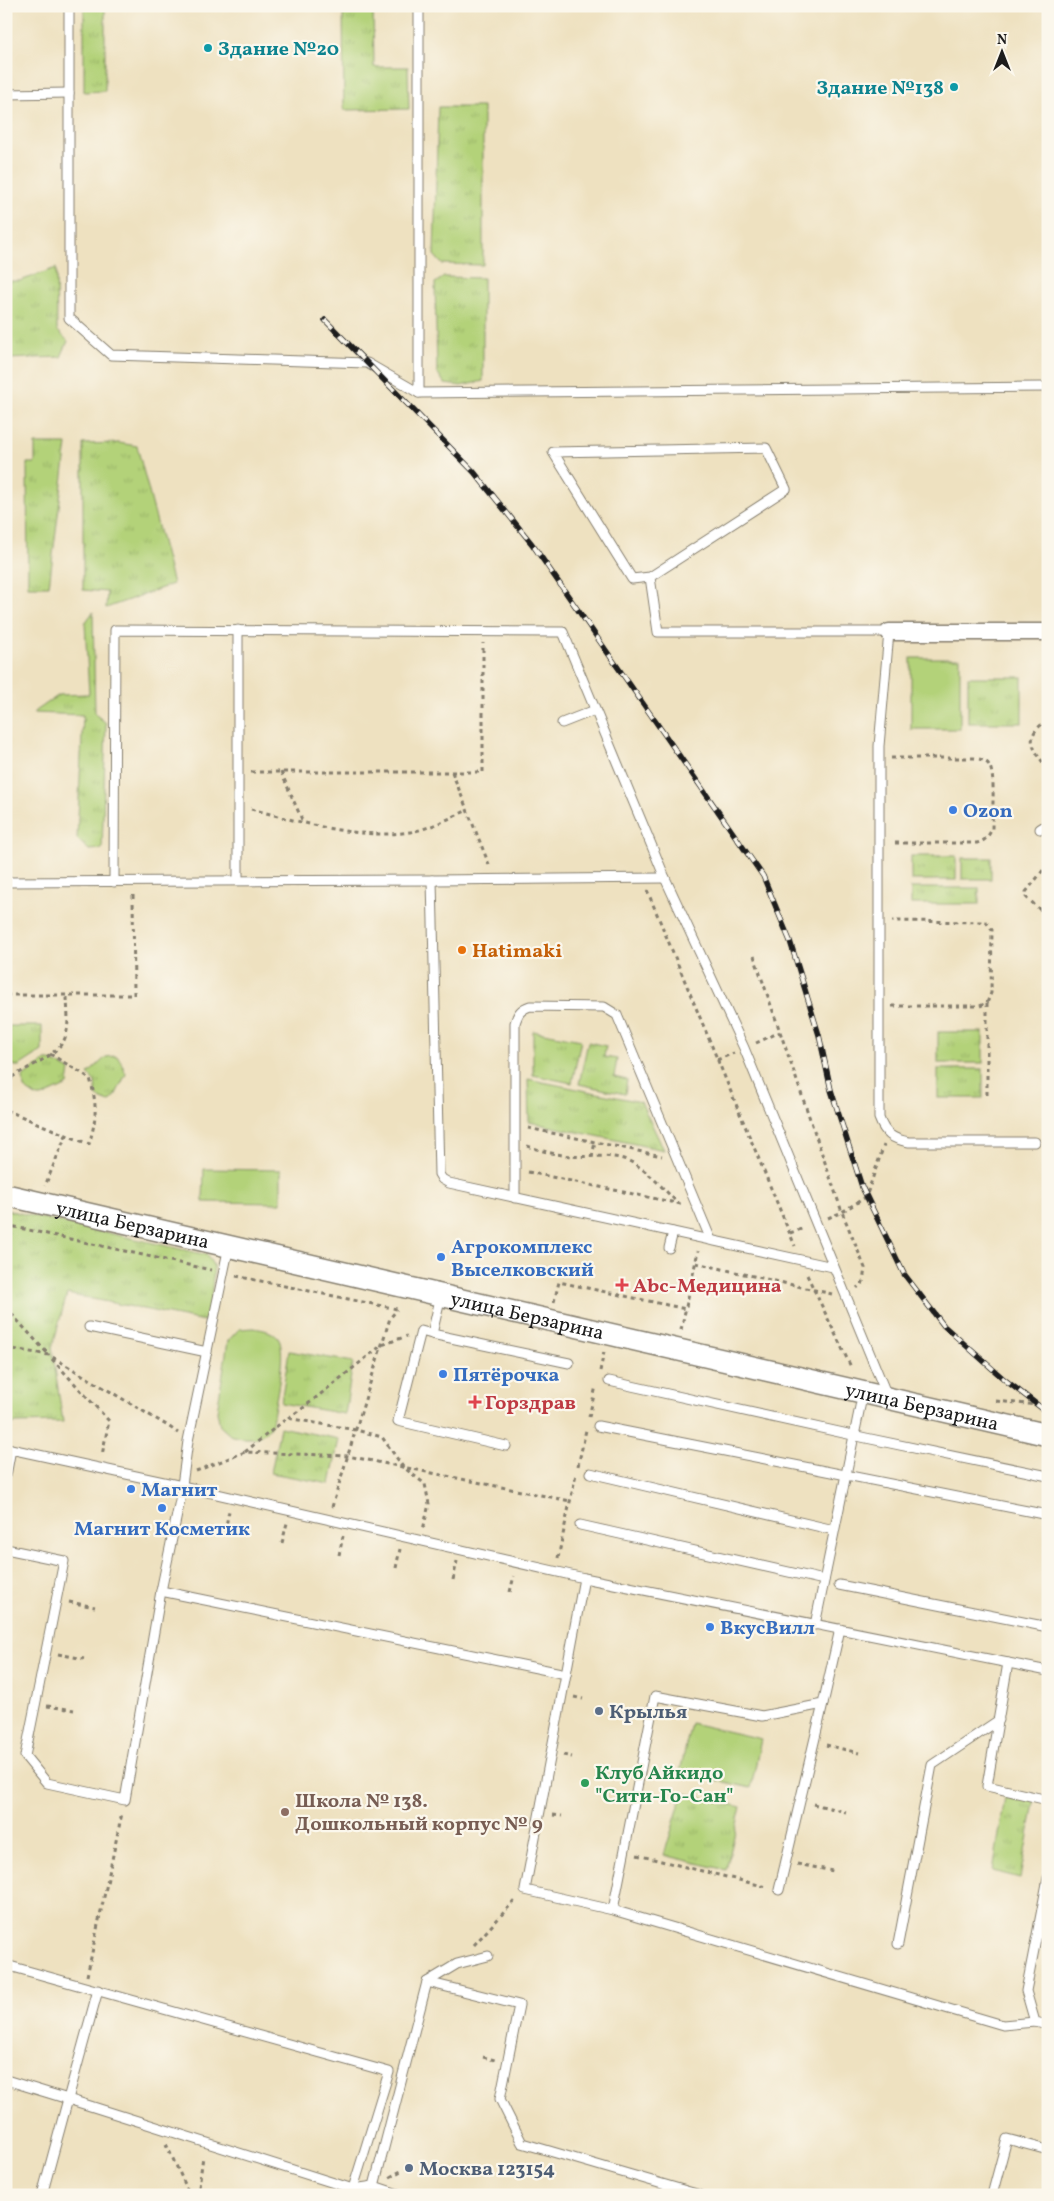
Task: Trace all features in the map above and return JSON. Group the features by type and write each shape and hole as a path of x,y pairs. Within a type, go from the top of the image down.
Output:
{"street":[{"path":"889,632 1048,632"},
{"name":"улица Берзарина","path":"6,1195 1048,1435"}],"lane":[{"path":"69,6 69,318 112,355 367,363 419,393 1048,387"},
{"path":"419,6 419,393"},
{"path":"6,94 69,93"},
{"path":"766,448 786,489 650,577 632,579 553,452 766,448"},
{"path":"650,577 658,632 889,632 879,758 879,1118 883,1129 896,1140 909,1142 1035,1142"},
{"path":"114,882 115,630 563,632 664,878 744,1048 888,1398"},
{"path":"238,630 238,880"},
{"path":"562,724 595,710"},
{"path":"6,882 664,878"},
{"path":"432,880 439,1174 442,1179 449,1183 515,1198 833,1267"},
{"path":"515,1198 515,1023 518,1014 522,1009 530,1006 604,1007 617,1015 711,1240"},
{"path":"669,1248 672,1232"},
{"path":"6,1549 64,1561 25,1756 47,1783 125,1800 188,1441 229,1246"},
{"path":"432,1334 441,1295"},
{"path":"89,1327 207,1352"},
{"path":"506,1446 398,1421 421,1331 569,1363"},
{"path":"609,1381 854,1436 1048,1476"},
{"path":"815,1624 863,1392"},
{"path":"598,1426 1048,1515"},
{"path":"6,1476 9,1449 100,1468 182,1481 328,1519 584,1578 1048,1671"},
{"path":"590,1474 834,1530"},
{"path":"580,1525 824,1580"},
{"path":"584,1578 526,1890 613,1910 1003,2025 1035,2022 1048,2025"},
{"path":"839,1585 1048,1627"},
{"path":"161,1591 566,1674"},
{"path":"779,1890 840,1630"},
{"path":"1008,1664 987,1786 1048,1800"},
{"path":"613,1910 655,1696 762,1716 823,1704"},
{"path":"898,1944 932,1765 999,1720"},
{"path":"1035,2022 1026,1991 1048,1878"},
{"path":"374,2186 427,1982 457,1964 488,1956"},
{"path":"6,1965 389,2072 352,2192"},
{"path":"427,1982 519,2005 500,2099 522,2143 700,2195"},
{"path":"42,2195 98,1990"},
{"path":"6,2080 205,2142 352,2192 374,2186 401,2195"},
{"path":"992,2195 1007,2139 1048,2150"}],"path":[{"path":"238,772 483,772 483,631"},
{"path":"1048,720 1036,728 1032,740 1034,748 1048,770"},
{"path":"879,758 974,758 984,760 990,765 992,775 992,829 989,836 977,843 879,843"},
{"path":"281,772 303,822"},
{"path":"452,772 495,880"},
{"path":"238,806 338,832 411,832 468,810"},
{"path":"1048,864 1026,892 1026,897 1048,918"},
{"path":"642,878 801,1260 851,1367"},
{"path":"6,995 134,995 133,882"},
{"path":"879,921 986,922 992,930 991,994 986,1003 986,1098"},
{"path":"696,1263 846,1297 863,1282 865,1268 842,1212 754,956"},
{"path":"6,1094 12,1076 50,1054 64,1040 67,1029 67,995"},
{"path":"879,1006 980,1006 986,1003"},
{"path":"6,1110 89,1144 96,1120 96,1100 90,1078 50,1054"},
{"path":"6,1073 12,1076"},
{"path":"515,1125 677,1159"},
{"path":"38,1202 66,1135"},
{"path":"842,1212 866,1197 888,1135"},
{"path":"515,1140 553,1154 617,1157 637,1166 678,1204"},
{"path":"592,1156 596,1142"},
{"path":"515,1170 697,1208"},
{"path":"6,1225 397,1310"},
{"path":"681,1330 701,1238"},
{"path":"554,1302 559,1282 686,1309"},
{"path":"353,1538 324,1532 390,1318 401,1304"},
{"path":"6,1308 109,1421 100,1468"},
{"path":"182,1481 246,1452 382,1345 421,1331"},
{"path":"556,1571 570,1501 609,1334"},
{"path":"6,1348 49,1355 168,1426 188,1441"},
{"path":"287,1418 356,1430 382,1437 403,1467 425,1484 429,1504 418,1552 391,1546"},
{"path":"246,1452 348,1456 570,1501"},
{"path":"221,1509 239,1513"},
{"path":"225,1531 229,1511"},
{"path":"277,1521 296,1525"},
{"path":"282,1543 286,1523"},
{"path":"339,1555 343,1536"},
{"path":"396,1568 400,1548"},
{"path":"449,1559 467,1563"},
{"path":"453,1580 457,1561"},
{"path":"510,1592 515,1574 523,1575"},
{"path":"56,1600 95,1607"},
{"path":"46,1652 84,1658"},
{"path":"36,1704 74,1710"},
{"path":"814,1742 859,1753"},
{"path":"84,1986 125,1800"},
{"path":"800,1801 846,1812"},
{"path":"625,1852 779,1890"},
{"path":"785,1862 833,1871"},
{"path":"457,1964 526,1890"},
{"path":"158,2127 190,2195"},
{"path":"198,2195 205,2142"}],"green space":[{"path":"84,6 105,6 105,91 84,92"},
{"path":"343,6 373,6 374,67 408,67 409,109 344,110"},
{"path":"438,107 483,107 483,265 442,264 434,255"},
{"path":"56,268 57,330 68,341 61,357 6,359 6,281 20,281"},
{"path":"444,277 483,278 483,381 461,386 445,384 437,372 435,283"},
{"path":"119,443 137,446 173,584 106,608 107,592 83,590 83,444"},
{"path":"35,444 67,444 49,586 28,586 27,463 35,463"},
{"path":"93,612 95,714 106,723 102,849 89,850 77,839 83,715 33,713 59,695 89,694 85,623"},
{"path":"911,658 960,658 960,729 911,729"},
{"path":"968,677 1022,677 1022,723 968,723"},
{"path":"911,856 956,856 956,880 911,880"},
{"path":"962,858 991,858 991,879 962,879"},
{"path":"911,888 979,888 979,904 911,904"},
{"path":"6,1026 42,1026 42,1051 19,1066 6,1061"},
{"path":"533,1031 581,1040 572,1083 533,1075"},
{"path":"938,1032 983,1032 983,1063 938,1063"},
{"path":"588,1042 606,1046 604,1057 617,1059 614,1077 627,1080 625,1094 579,1084"},
{"path":"115,1056 119,1058 126,1074 114,1098 109,1102 97,1097 95,1082 88,1074 106,1057"},
{"path":"46,1060 50,1060 70,1070 68,1085 42,1097 37,1097 24,1088 23,1077"},
{"path":"938,1069 983,1069 983,1098 938,1098"},
{"path":"528,1079 641,1102 664,1150 529,1122"},
{"path":"204,1169 281,1170 281,1203 203,1202"},
{"path":"6,1210 207,1255 214,1267 209,1322 67,1294 52,1348 63,1422 15,1423 6,1427"},
{"path":"254,1328 270,1332 278,1338 282,1354 281,1366 272,1423 266,1432 256,1438 241,1438 230,1435 220,1426 217,1411 228,1341 239,1329"},
{"path":"289,1351 353,1362 345,1414 281,1403"},
{"path":"280,1427 339,1439 330,1484 271,1473"},
{"path":"691,1723 761,1739 751,1788 680,1772"},
{"path":"1006,1791 1035,1798 1020,1878 993,1871"},
{"path":"683,1793 741,1807 726,1870 664,1855"}],"railway":[{"path":"325,320 474,472 532,544 763,876 790,941 819,1035 831,1090 862,1187 904,1274 944,1326 1005,1380 1048,1413"}],"place":[{"name":"Здание №20","path":"208,48"},
{"name":"Здание №138","path":"954,87"},
{"name":"Ozon","path":"953,810"},
{"name":"Hatimaki","path":"462,950"},
{"name":"Агрокомплекс Выселковский","path":"441,1257"},
{"name":"Abc-Медицина","path":"622,1285"},
{"name":"Пятёрочка","path":"443,1374"},
{"name":"Горздрав","path":"475,1402"},
{"name":"Магнит","path":"131,1489"},
{"name":"Магнит Косметик","path":"162,1508"},
{"name":"ВкусВилл","path":"710,1627"},
{"name":"Крылья","path":"599,1711"},
{"name":"Клуб Айкидо \"Сити-Го-Сан\"","path":"585,1783"},
{"name":"Школа № 138. Дошкольный корпус № 9","path":"285,1812"},
{"name":"Москва 123154","path":"409,2168"}]}
